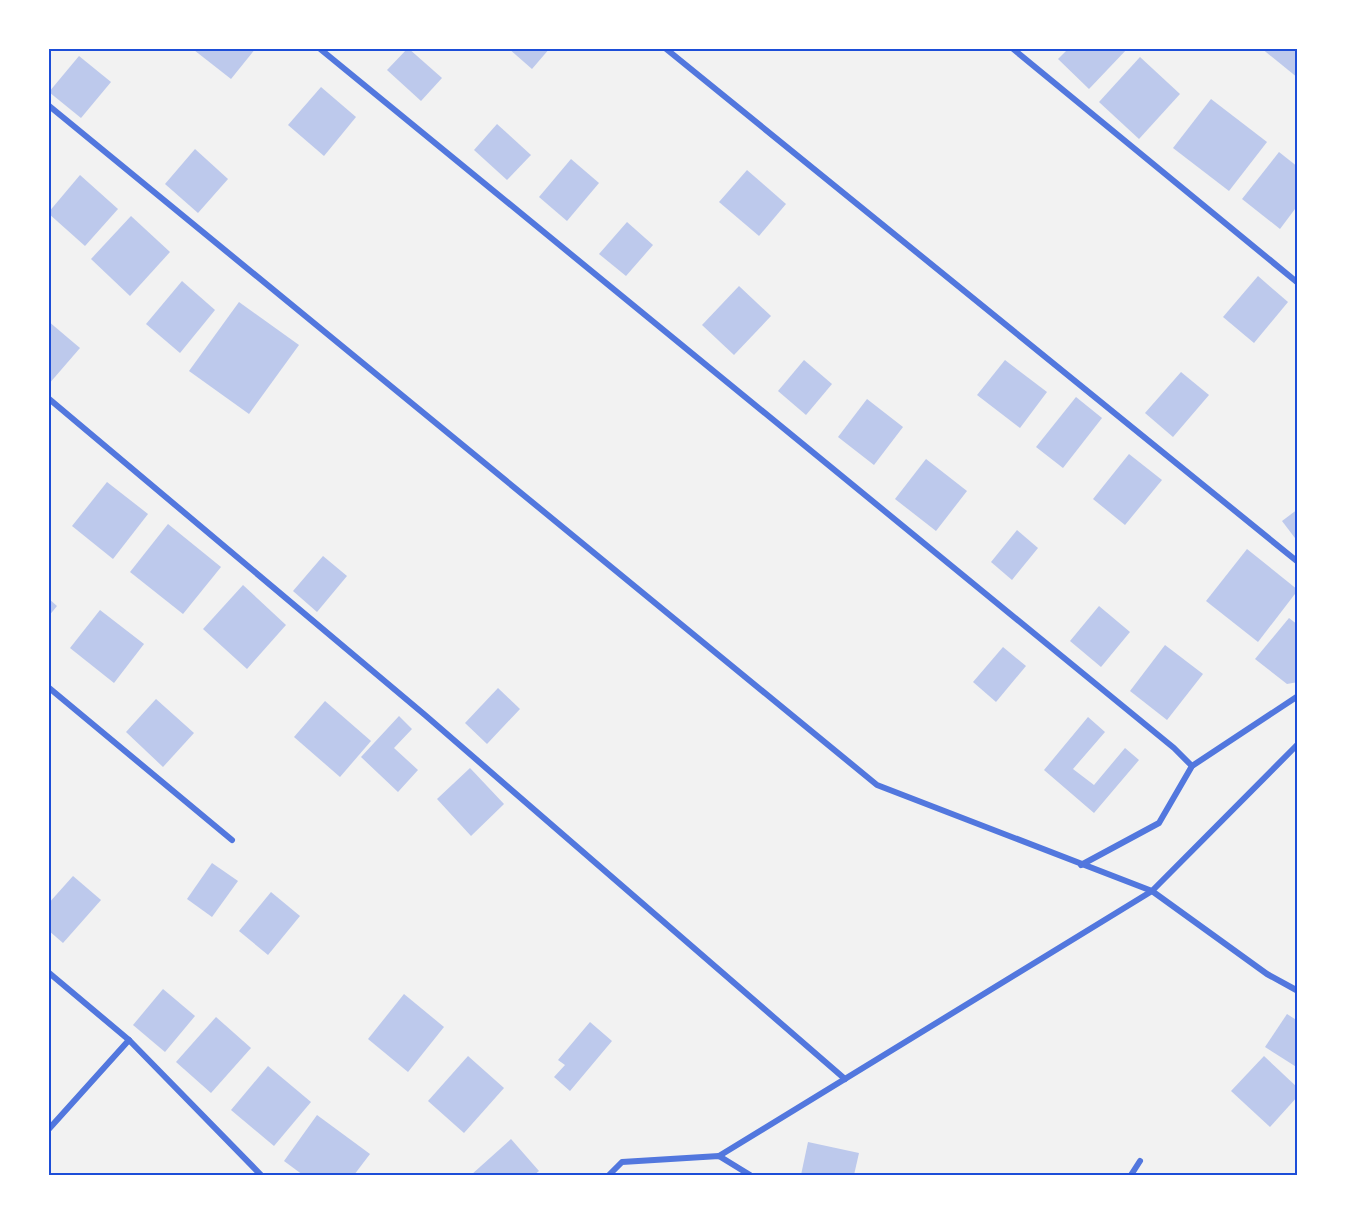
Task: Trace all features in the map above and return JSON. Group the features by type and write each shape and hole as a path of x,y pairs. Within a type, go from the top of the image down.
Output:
{"street":[{"path":"320,48 1174,748 1192,766"},
{"path":"666,48 1298,562"},
{"path":"1012,48 1298,283"},
{"path":"48,105 878,785 1152,891 1267,974 1298,991"},
{"path":"48,398 425,715 845,1079"},
{"path":"48,687 232,840"},
{"path":"1081,865 1159,823 1192,766 1298,696"},
{"path":"609,1175 622,1162 719,1156 1152,891 1298,744"},
{"path":"48,972 129,1040 261,1175"},
{"path":"48,1130 129,1040"},
{"path":"719,1156 750,1175"},
{"path":"1131,1175 1140,1161"}],"building":[{"path":"195,48 256,48 231,79 194,50"},
{"path":"408,48 442,78 421,101 387,70"},
{"path":"508,48 550,48 532,69"},
{"path":"1069,48 1128,48 1089,89 1058,59"},
{"path":"1261,48 1298,48 1298,78"},
{"path":"79,56 111,82 81,118 49,92"},
{"path":"1140,57 1180,94 1139,139 1099,102"},
{"path":"321,87 356,117 324,156 288,125"},
{"path":"1211,99 1267,142 1229,191 1173,148"},
{"path":"497,124 531,155 507,180 474,150"},
{"path":"195,149 228,179 198,213 165,184"},
{"path":"1279,152 1298,167 1298,205 1280,229 1242,199"},
{"path":"571,159 599,183 567,221 539,197"},
{"path":"747,170 786,204 759,236 719,202"},
{"path":"80,175 118,209 85,246 48,213"},
{"path":"131,216 170,252 130,296 91,259"},
{"path":"627,222 653,245 626,276 599,254"},
{"path":"1258,276 1288,302 1254,343 1223,317"},
{"path":"182,281 215,310 180,353 146,324"},
{"path":"739,286 771,316 734,355 702,325"},
{"path":"239,302 299,345 249,414 189,371"},
{"path":"48,321 80,348 48,385"},
{"path":"804,360 832,384 806,415 778,391"},
{"path":"1005,360 1047,392 1020,428 977,395"},
{"path":"1181,372 1209,395 1173,437 1145,413"},
{"path":"1076,397 1102,418 1063,468 1036,447"},
{"path":"867,399 903,427 874,465 838,437"},
{"path":"1129,454 1162,480 1125,525 1093,499"},
{"path":"926,459 967,491 936,531 895,499"},
{"path":"107,482 148,514 113,559 72,526"},
{"path":"1298,509 1298,542 1282,521"},
{"path":"168,524 221,567 183,614 130,572"},
{"path":"1017,530 1038,548 1012,580 991,562"},
{"path":"1247,549 1298,590 1258,642 1206,601"},
{"path":"323,556 347,576 317,612 293,591"},
{"path":"243,585 286,625 247,669 203,629"},
{"path":"48,598 57,606 48,617"},
{"path":"1099,606 1130,632 1101,667 1070,641"},
{"path":"100,610 144,644 114,683 70,648"},
{"path":"1289,618 1298,625 1298,682 1287,684 1255,659"},
{"path":"1165,645 1203,674 1167,720 1130,691"},
{"path":"1003,647 1026,666 996,702 973,682"},
{"path":"498,688 520,709 487,744 465,723"},
{"path":"156,699 194,733 163,767 126,732"},
{"path":"325,701 371,741 340,777 294,737"},
{"path":"399,716 412,729 394,748 418,770 398,792 361,757"},
{"path":"1088,717 1105,732 1073,769 1094,785 1125,748 1139,760 1094,813 1044,770"},
{"path":"470,768 504,804 471,836 437,799"},
{"path":"212,863 238,881 212,917 187,899"},
{"path":"73,876 101,900 63,943 48,930 48,904"},
{"path":"271,892 300,916 268,955 239,931"},
{"path":"163,989 195,1016 165,1052 133,1025"},
{"path":"404,994 444,1027 408,1072 368,1039"},
{"path":"1287,1014 1298,1021 1298,1068 1265,1047"},
{"path":"216,1017 251,1048 211,1093 176,1062"},
{"path":"590,1022 612,1041 570,1091 554,1077 565,1065 558,1060"},
{"path":"468,1056 504,1088 464,1133 428,1101"},
{"path":"1264,1056 1298,1088 1298,1096 1270,1127 1231,1091"},
{"path":"268,1066 311,1102 274,1146 231,1110"},
{"path":"317,1115 370,1154 354,1175 303,1175 284,1161"},
{"path":"511,1139 539,1171 534,1175 471,1175"},
{"path":"808,1142 859,1153 854,1175 801,1175"}]}
